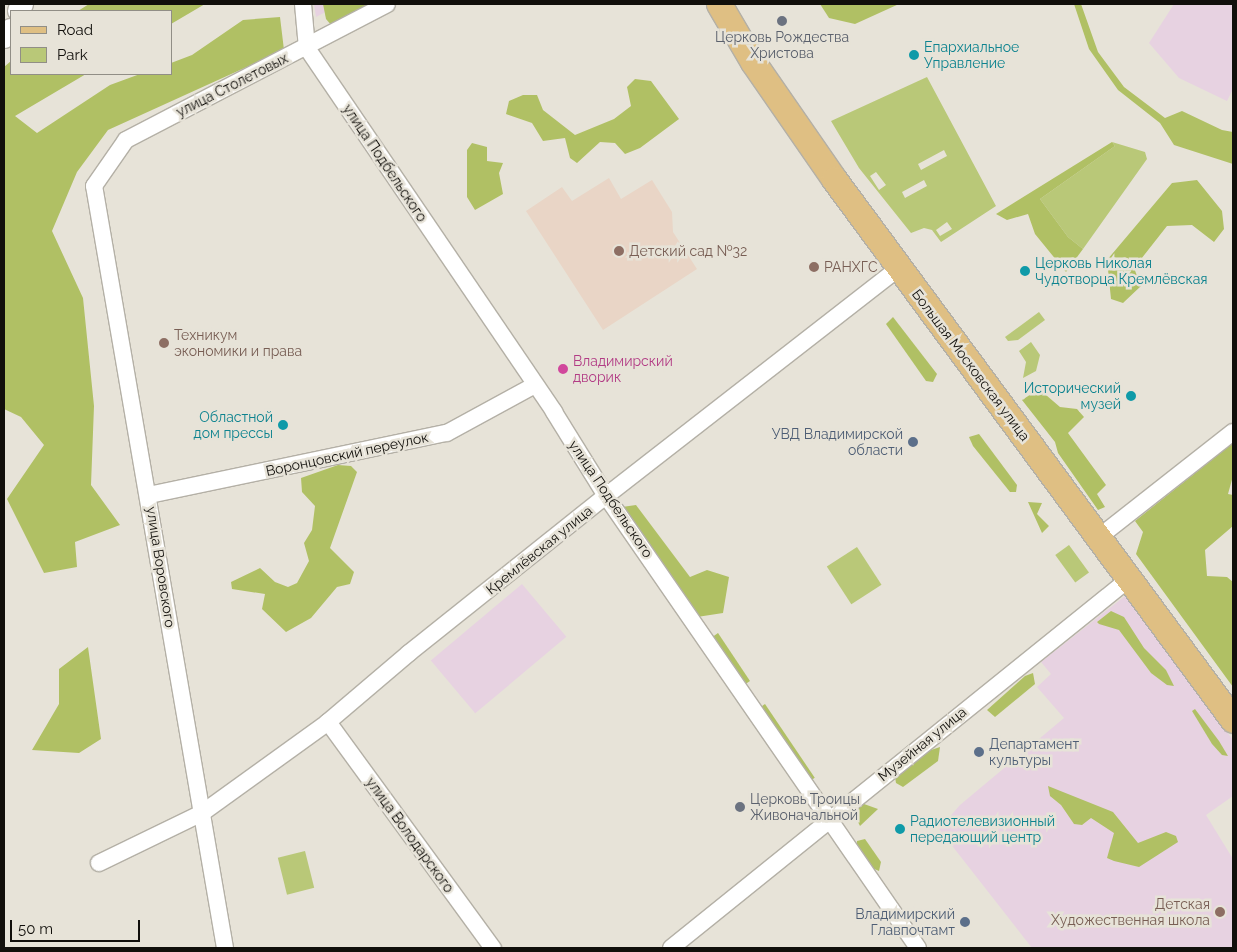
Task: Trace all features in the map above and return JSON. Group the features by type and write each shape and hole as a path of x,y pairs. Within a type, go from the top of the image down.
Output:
{"main road":[{"name":"Большая Московская улица","path":"719,4 766,81 899,268 1233,720"}],"street":[{"path":"303,4 307,48"},
{"name":"улица Столетовых","path":"94,186 126,140 307,48 388,4"},
{"name":"улица Подбельского","path":"307,48 536,385 606,496 918,948"},
{"name":"улица Воровского","path":"94,186 149,496 225,948"},
{"name":"Кремлёвская улица","path":"99,863 202,813 328,722 409,653 606,496 899,268"},
{"name":"Воронцовский переулок","path":"149,496 447,433 536,385"},
{"path":"1099,537 1233,432"},
{"name":"Музейная улица","path":"671,948 1129,579"},
{"name":"улица Володарского","path":"328,722 493,948"}],"shaded area":[{"path":"314,4 341,4 316,17"},
{"path":"1174,4 1233,4 1233,89 1227,101 1179,78 1149,43"},
{"name":"Детский сад №32","path":"609,178 621,199 652,180 672,212 673,232 697,269 603,330 526,211 562,187 572,201"},
{"path":"522,584 566,637 475,713 431,660"},
{"path":"1125,596 1233,740 1233,796 1206,815 1233,859 1233,948 1032,948 939,829 960,805 1064,718 1037,687 1051,674 1041,662"}],"green space":[{"path":"89,4 205,4 172,23 172,10 80,10"},
{"path":"323,4 373,4 332,26 326,19"},
{"path":"820,4 899,4 855,24 829,18"},
{"path":"1074,4 1081,4 1098,52 1124,87 1165,118 1182,111 1222,130 1233,132 1233,164 1174,145 1160,123 1118,90 1089,49"},
{"path":"280,17 284,50 108,130 77,172 52,231 83,298 94,406 91,485 120,525 75,542 77,567 44,573 7,499 44,445 21,417 4,409 4,67 10,62 10,75 84,75 15,116 37,133 110,85 137,75 172,75 172,63 192,55 243,20"},
{"path":"927,77 996,206 941,242 932,230 924,228 911,233 859,168 831,121","holes":["944,150 947,156 921,170 918,164","876,172 886,185 879,190 870,176","924,180 927,186 905,198 902,192","947,222 952,229 940,236 936,230"]},
{"path":"635,79 651,81 679,119 640,148 625,154 615,143 600,142 577,163 570,158 565,138 543,141 532,123 506,114 509,101 523,95 537,95 543,110 575,135 614,119 631,106 627,87"},
{"path":"1112,142 1145,152 1147,159 1083,249 1068,237 1040,199 1115,146"},
{"path":"1112,142 1115,146 1040,199 1068,237 1083,249 1066,272 1035,234 1028,214 1007,220 996,214"},
{"path":"472,143 487,147 487,161 503,163 499,173 503,194 475,210 467,197 467,150"},
{"path":"1197,180 1222,211 1224,229 1214,242 1192,225 1167,226 1134,268 1141,286 1123,303 1111,299 1107,260 1172,183"},
{"path":"1039,312 1045,320 1018,340 1008,341 1005,337"},
{"path":"893,317 937,374 933,382 926,381 886,324"},
{"path":"1031,342 1040,355 1036,371 1023,378 1026,362 1019,351"},
{"path":"1039,389 1060,407 1077,409 1084,417 1068,433 1106,485 1097,494 1105,507 1098,510 1058,453 1055,442 1022,400"},
{"path":"979,434 1017,485 1016,492 1010,492 973,446 969,437"},
{"path":"1233,443 1233,476 1228,494 1233,495 1233,526 1205,550 1207,576 1227,577 1233,582 1233,687 1136,554 1143,532 1135,521"},
{"path":"338,465 351,466 357,472 330,548 354,572 350,584 337,587 311,618 286,632 262,609 265,594 232,589 231,582 260,568 275,582 288,587 297,583 309,561 304,543 312,530 315,506 302,492 301,478"},
{"path":"1028,502 1042,503 1037,514 1049,526 1042,533"},
{"path":"636,505 690,577 707,570 729,577 723,613 697,617 622,507"},
{"path":"1069,545 1089,573 1075,582 1055,555"},
{"path":"857,547 882,585 851,604 827,567"},
{"path":"1111,611 1124,617 1144,648 1166,670 1174,686 1167,685 1151,673 1119,630 1097,622"},
{"path":"718,633 750,681 744,685 711,638"},
{"path":"88,647 101,739 79,753 32,750 59,704 59,669"},
{"path":"1033,673 1035,684 995,717 987,710 1025,676"},
{"path":"765,704 815,778 808,782 758,708"},
{"path":"1195,709 1228,756 1222,755 1212,744 1192,711"},
{"path":"940,747 938,761 903,787 896,783 895,777 925,752"},
{"path":"1048,786 1113,812 1138,843 1166,832 1176,836 1178,842 1139,867 1107,858 1114,833 1091,818 1082,825 1074,824 1061,805 1050,796"},
{"path":"864,804 878,809 860,826 853,812"},
{"path":"865,839 881,862 879,871 872,868 857,846 857,841"},
{"path":"305,851 314,888 287,895 278,858"}],"place":[{"name":"Церковь Рождества Христова","path":"782,21"},
{"name":"Епархиальное Управление","path":"914,55"},
{"name":"Детский сад №32","path":"619,251"},
{"name":"РАНХГС","path":"814,267"},
{"name":"Церковь Николая Чудотворца Кремлёвская","path":"1025,271"},
{"name":"Техникум экономики и права","path":"164,343"},
{"name":"Владимирский дворик","path":"563,369"},
{"name":"Исторический музей","path":"1131,396"},
{"name":"Областной дом прессы","path":"283,425"},
{"name":"УВД Владимирской области","path":"913,442"},
{"name":"Департамент культуры","path":"979,752"},
{"name":"Церковь Троицы Живоначальной","path":"740,807"},
{"name":"Радиотелевизионный передающий центр","path":"900,829"},
{"name":"Детская Художественная школа","path":"1220,912"},
{"name":"Владимирский Главпочтамт","path":"965,922"}]}
